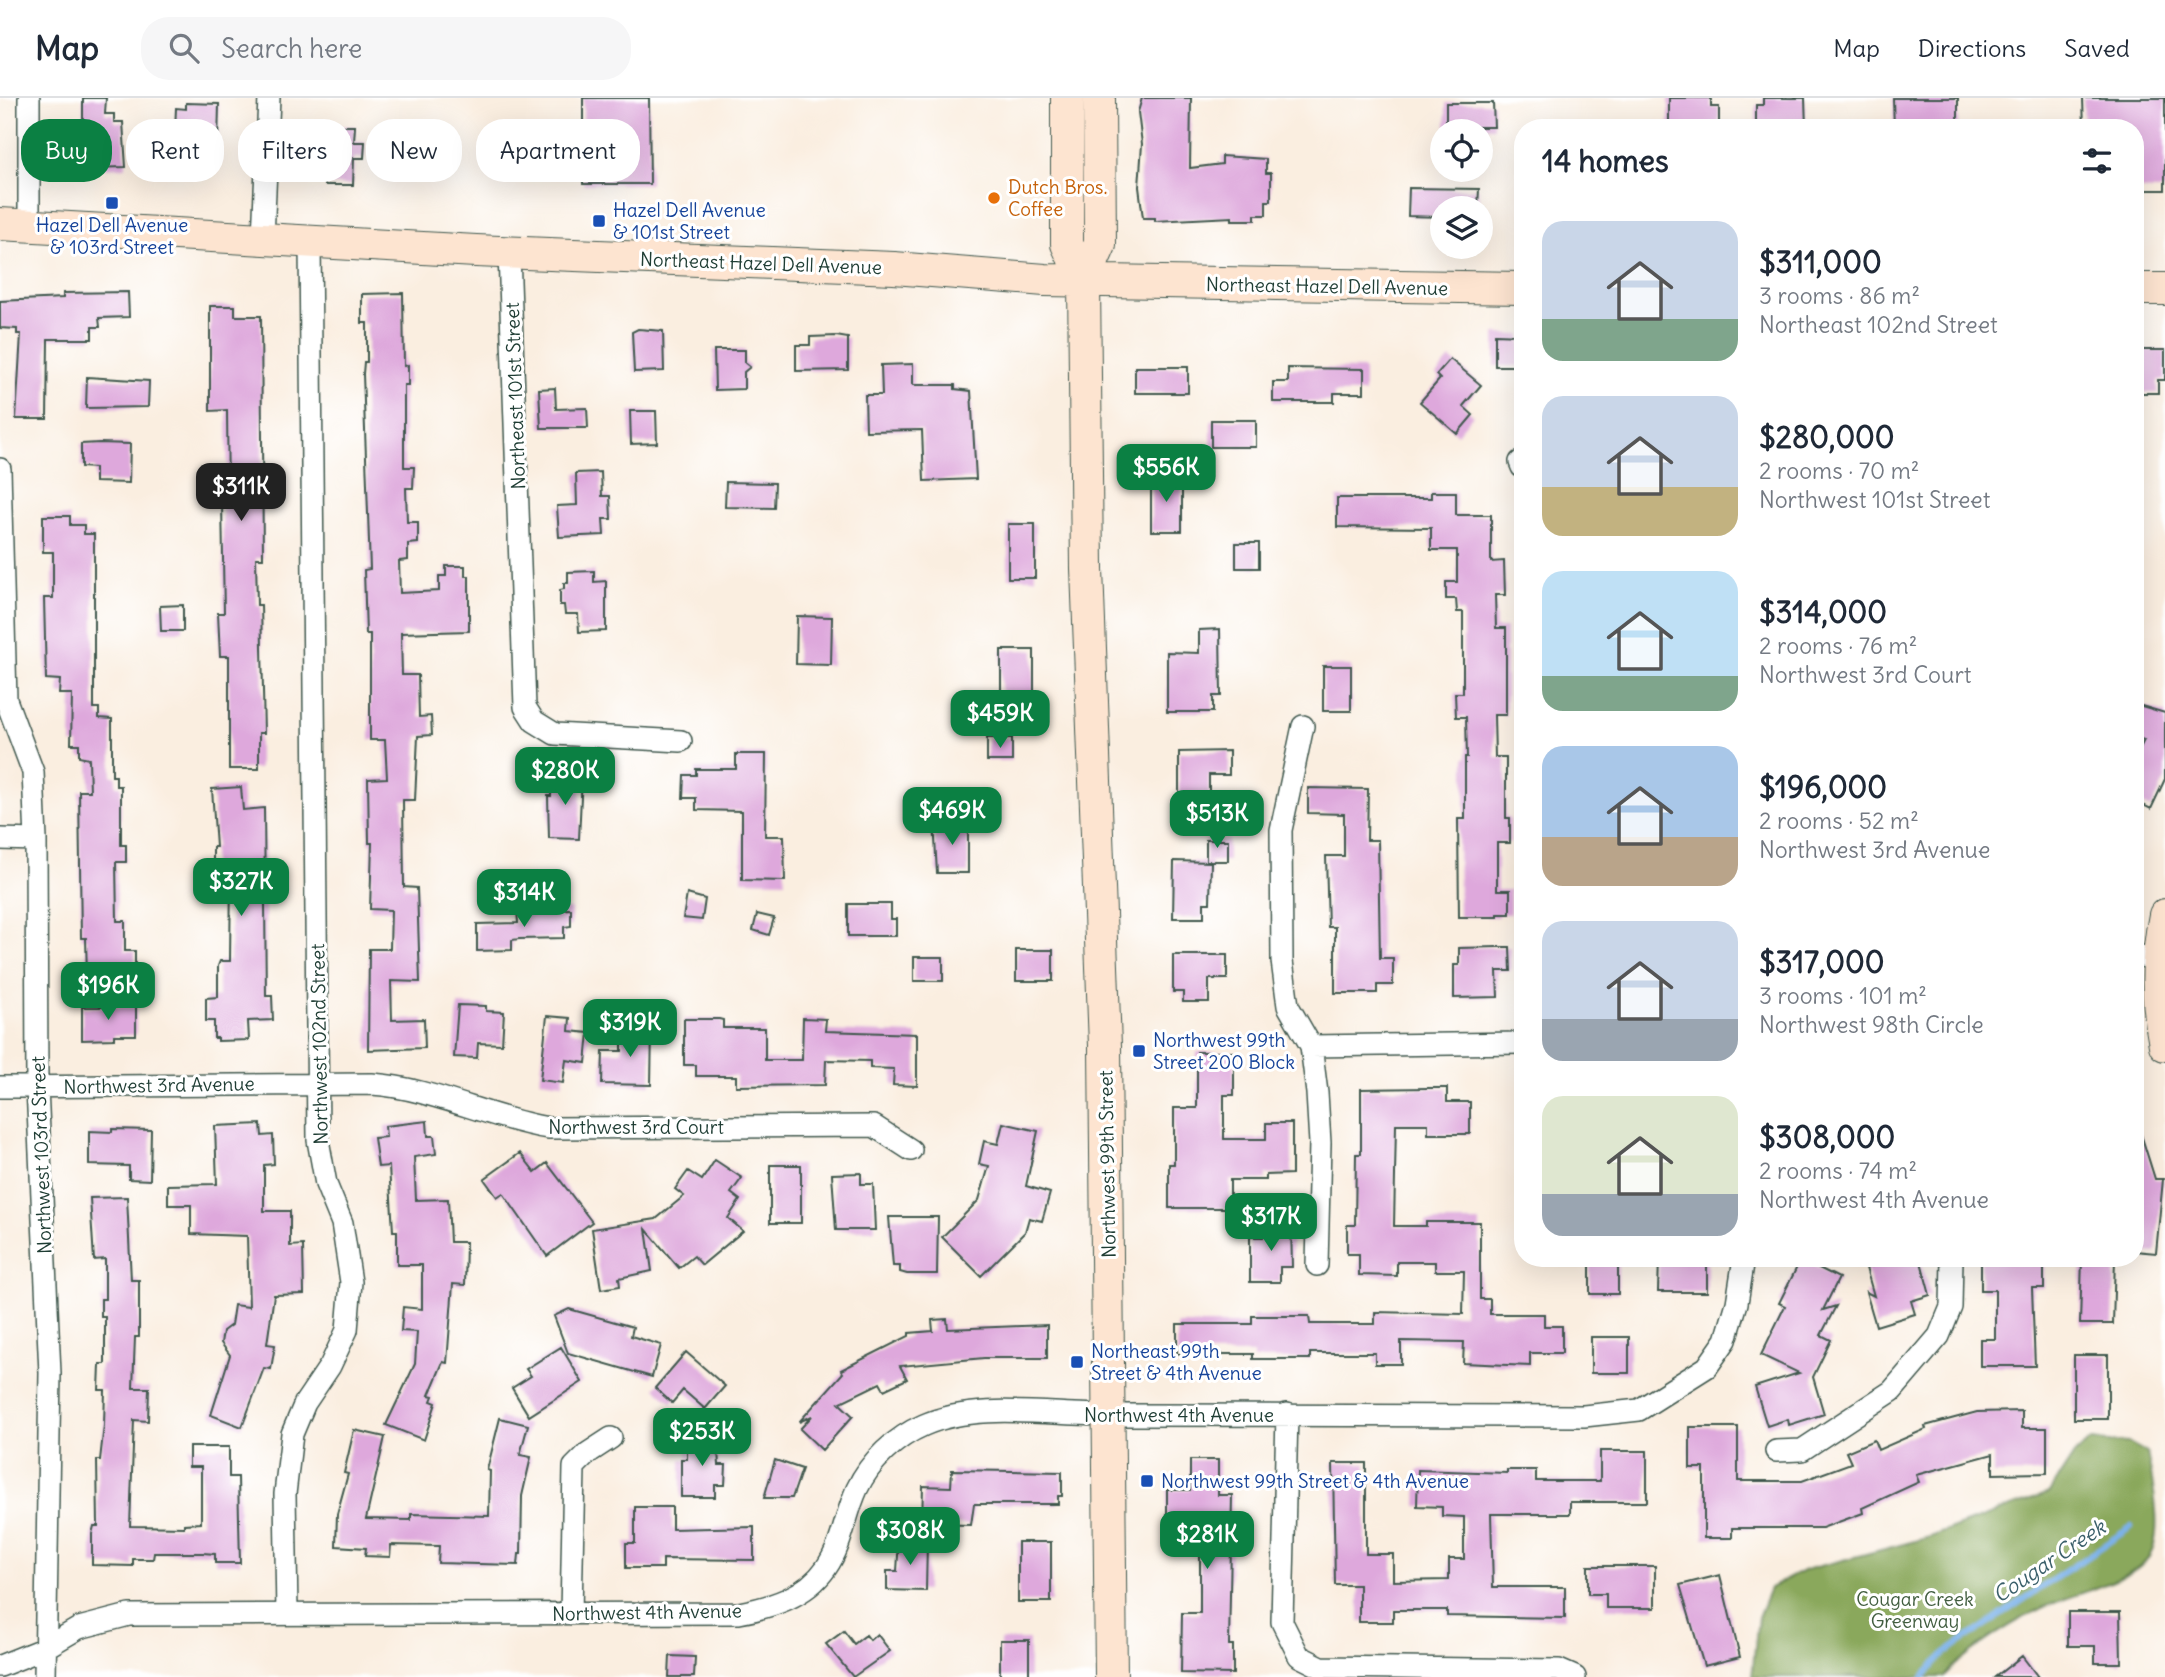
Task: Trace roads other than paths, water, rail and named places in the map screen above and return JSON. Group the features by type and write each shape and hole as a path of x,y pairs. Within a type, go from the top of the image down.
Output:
{"main road":[{"path":"1067,98 1067,244 1084,281"},
{"path":"1084,281 1100,245 1099,98"},
{"name":"Northeast Hazel Dell Avenue","path":"14,225 509,253 894,268 1084,281 1514,288"},
{"name":"Northwest 99th Street","path":"1084,281 1087,569 1105,1046 1111,1677"},
{"path":"2144,289 2165,289"},
{"path":"2165,915 2146,956 2165,1045"}],"street":[{"path":"14,225 29,98"},
{"path":"263,238 270,98"},
{"name":"Northwest 102nd Street","path":"287,1613 285,1494 292,1434 304,1403 330,1366 347,1330 351,1282 342,1223 326,1184 318,1140 310,242"},
{"name":"Northeast 101st Street","path":"509,253 526,707 534,721 555,734 681,741"},
{"name":"Northwest 103rd Street","path":"0,469 6,700 33,772 36,840 37,1087 50,1373 45,1677"},
{"path":"1303,726 1281,830 1282,961 1287,1006 1311,1046 1320,1143 1317,1265"},
{"path":"0,839 36,840"},
{"path":"1311,1046 1514,1044"},
{"name":"Northwest 3rd Avenue","path":"0,1087 318,1083"},
{"name":"Northwest 3rd Court","path":"318,1083 397,1086 517,1123 548,1128 874,1126 911,1150"},
{"name":"Northwest 4th Avenue","path":"0,1667 45,1648 79,1628 129,1615 739,1613 776,1605 802,1590 825,1569 845,1530 857,1488 892,1442 925,1424 963,1412 1110,1416 1584,1416 1639,1410 1707,1367 1726,1340 1738,1303 1743,1267"},
{"path":"1776,1451 1802,1450 1892,1391 1939,1336 1951,1307 1952,1267"},
{"path":"1287,1414 1282,1622 1299,1656 1321,1667 1559,1670 1575,1677"},
{"path":"571,1614 574,1467 588,1452 611,1438"}],"waterway":[{"name":"Cougar Creek","path":"1923,1677 1946,1652 2131,1527"}],"place":[{"name":"Dutch Bros. Coffee","path":"994,198"},
{"name":"Hazel Dell Avenue & 103rd Street","path":"112,203"},
{"name":"Hazel Dell Avenue & 101st Street","path":"599,221"},
{"name":"Northwest 99th Street 200 Block","path":"1139,1051"},
{"name":"Northeast 99th Street & 4th Avenue","path":"1077,1362"},
{"name":"Northwest 99th Street & 4th Avenue","path":"1147,1481"}],"park label":[{"name":"Cougar Creek Greenway","path":"1915,1610"}]}
